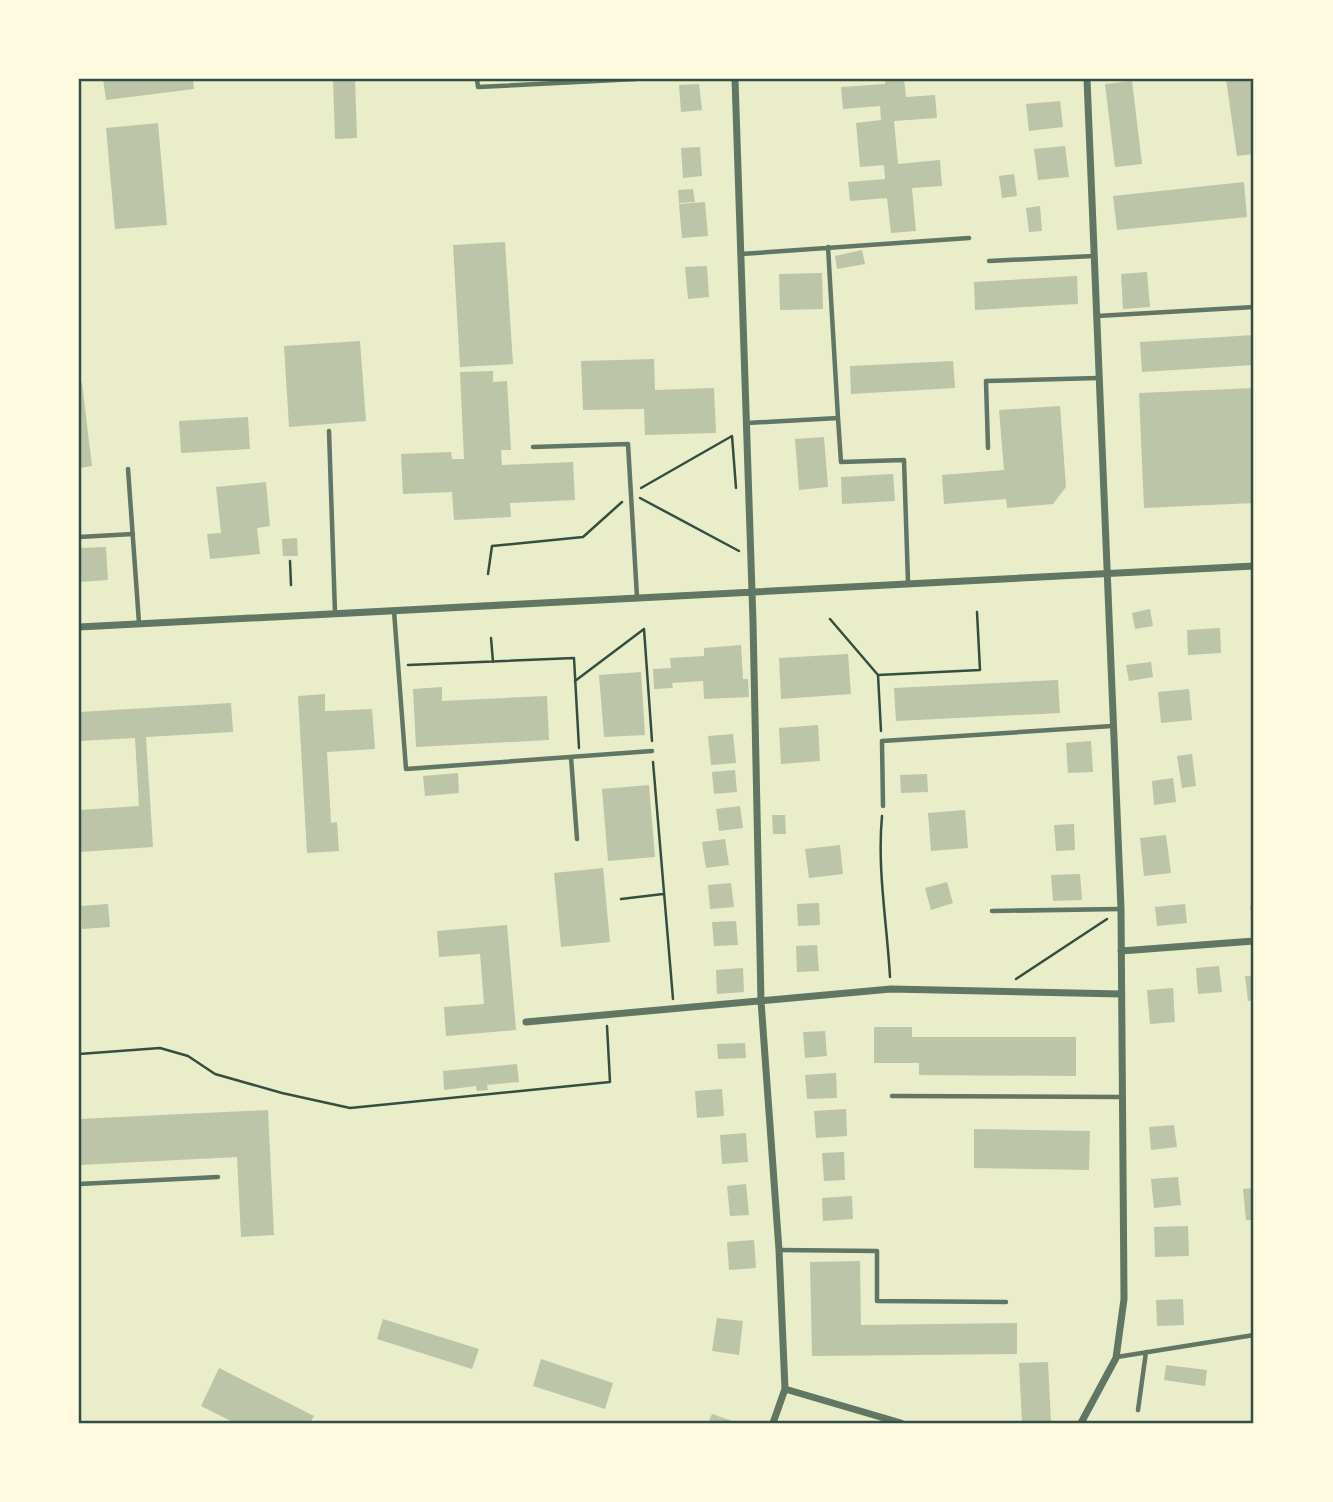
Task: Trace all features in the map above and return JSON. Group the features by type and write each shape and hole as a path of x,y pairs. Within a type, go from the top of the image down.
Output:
{"street":[{"path":"735,79 752,591 761,1001 779,1250 785,1388 773,1423"},
{"path":"1081,1423 1115,1358 1124,1299 1121,909 1105,573 1087,79"},
{"path":"79,627 1254,566"},
{"path":"1121,951 1254,941"},
{"path":"526,1022 891,989 1121,994"},
{"path":"785,1388 901,1423"}],"lane":[{"path":"477,79 478,87 636,79"},
{"path":"741,254 969,238"},
{"path":"828,247 841,462 904,460 908,582"},
{"path":"989,261 1094,256"},
{"path":"1096,316 1254,307"},
{"path":"988,448 986,381 1098,378"},
{"path":"747,423 838,418"},
{"path":"329,431 335,613"},
{"path":"533,447 628,444 637,597"},
{"path":"128,469 139,624"},
{"path":"79,537 133,534"},
{"path":"394,610 406,769 652,751"},
{"path":"883,806 882,741 1112,726"},
{"path":"571,757 577,839"},
{"path":"992,911 1121,909"},
{"path":"892,1096 1123,1097"},
{"path":"79,1184 218,1177"},
{"path":"779,1250 877,1251 877,1301 1006,1302"},
{"path":"1115,1358 1254,1335"},
{"path":"1138,1409 1146,1352"}],"path":[{"path":"488,574 492,546 583,537 631,494 732,436"},
{"path":"631,494 739,551"},
{"path":"290,561 291,585"},
{"path":"878,675 980,670 976,611"},
{"path":"830,619 878,675 882,741"},
{"path":"575,681 644,629 674,1009"},
{"path":"491,638 493,662"},
{"path":"397,666 574,658 580,756"},
{"path":"883,806 878,856 885,894 891,989"},
{"path":"621,899 663,894"},
{"path":"997,991 1121,909"},
{"path":"79,1054 160,1048 188,1056 215,1074 350,1108 610,1082 607,1015"}],"building":[{"path":"103,79 193,79 194,89 106,100"},
{"path":"333,79 355,79 357,138 335,139"},
{"path":"885,79 904,79 906,97 935,95 937,118 894,121 898,164 940,160 942,186 912,188 916,231 891,233 887,198 850,201 848,182 885,179 884,165 860,167 856,123 881,120 880,106 843,109 841,87 885,84"},
{"path":"1226,79 1254,79 1254,154 1237,156"},
{"path":"1132,81 1142,164 1115,167 1105,84"},
{"path":"699,84 702,110 681,112 679,85"},
{"path":"1060,101 1063,127 1029,131 1026,104"},
{"path":"158,123 167,225 115,229 106,128"},
{"path":"1065,146 1069,177 1038,180 1034,149"},
{"path":"700,147 702,176 683,178 681,148"},
{"path":"1014,174 1017,196 1002,198 999,176"},
{"path":"1244,182 1247,217 1117,230 1113,196"},
{"path":"693,189 695,202 679,203 678,190"},
{"path":"705,202 708,236 682,238 679,204"},
{"path":"1040,206 1042,231 1029,232 1026,208"},
{"path":"505,242 513,364 460,367 453,245"},
{"path":"862,250 865,264 837,269 835,256"},
{"path":"707,266 709,297 688,299 685,267"},
{"path":"1147,272 1150,307 1123,309 1121,274"},
{"path":"822,273 823,309 780,310 779,274"},
{"path":"1077,276 1078,304 975,310 974,282"},
{"path":"1254,335 1254,365 1142,372 1140,342"},
{"path":"360,341 366,421 289,427 284,346"},
{"path":"654,359 655,390 714,388 716,433 645,435 644,409 583,410 581,361"},
{"path":"953,361 955,388 851,394 850,366"},
{"path":"493,371 493,382 507,381 511,450 501,450 502,465 573,462 575,500 510,503 511,517 454,520 452,492 403,494 401,454 451,452 452,459 464,459 460,372"},
{"path":"79,383 82,383 92,466 79,468"},
{"path":"1254,388 1254,503 1144,508 1139,393"},
{"path":"1060,406 1066,487 1053,504 1007,508 1006,499 944,504 942,475 1004,470 999,410"},
{"path":"248,417 250,449 181,453 179,421"},
{"path":"824,437 828,487 799,490 795,439"},
{"path":"893,474 895,501 842,504 841,477"},
{"path":"266,482 270,526 257,528 260,554 210,559 207,534 221,533 216,487"},
{"path":"297,538 298,556 283,556 282,539"},
{"path":"106,547 108,580 79,582 79,548"},
{"path":"1150,609 1153,626 1135,629 1132,613"},
{"path":"1220,628 1221,653 1188,655 1187,630"},
{"path":"741,645 743,679 748,679 749,697 704,699 703,681 672,683 673,688 654,689 653,669 671,668 670,658 704,656 704,648"},
{"path":"848,654 851,694 781,699 779,658"},
{"path":"1151,662 1153,677 1129,681 1126,665"},
{"path":"641,672 645,735 604,737 599,675"},
{"path":"1058,680 1060,713 896,721 894,688"},
{"path":"442,687 442,701 547,696 549,740 416,747 413,689"},
{"path":"1189,689 1192,720 1161,723 1158,692"},
{"path":"325,694 325,711 372,709 375,749 327,752 331,823 337,822 339,851 307,853 298,696"},
{"path":"231,703 233,732 146,737 153,847 79,852 79,810 139,806 135,738 79,741 79,712"},
{"path":"818,725 820,761 781,764 779,728"},
{"path":"733,734 736,763 711,765 708,736"},
{"path":"1091,741 1093,772 1068,773 1066,743"},
{"path":"1192,754 1196,786 1182,788 1177,756"},
{"path":"735,770 737,792 714,794 712,772"},
{"path":"458,773 459,793 425,796 423,776"},
{"path":"927,774 928,792 901,793 900,775"},
{"path":"1173,778 1176,802 1154,805 1152,781"},
{"path":"649,785 655,857 608,861 602,789"},
{"path":"740,806 743,828 719,831 716,809"},
{"path":"965,810 968,848 931,851 928,813"},
{"path":"772,815 785,815 786,834 773,834"},
{"path":"1074,824 1075,850 1056,851 1054,825"},
{"path":"1166,835 1171,873 1144,876 1140,838"},
{"path":"725,839 729,865 706,868 702,842"},
{"path":"840,845 843,874 809,878 805,849"},
{"path":"603,868 610,942 561,947 554,873"},
{"path":"1080,874 1082,900 1053,901 1051,875"},
{"path":"947,882 953,903 931,910 925,888"},
{"path":"731,883 734,907 710,909 708,885"},
{"path":"819,903 820,925 798,926 797,904"},
{"path":"108,904 110,927 82,929 81,906"},
{"path":"1185,904 1187,923 1157,926 1155,907"},
{"path":"1254,905 1254,929 1252,929 1250,906"},
{"path":"736,921 738,945 714,946 712,922"},
{"path":"507,925 516,1030 446,1036 444,1007 484,1004 480,954 439,957 437,931"},
{"path":"817,945 819,971 797,972 796,946"},
{"path":"1219,966 1222,992 1198,994 1196,968"},
{"path":"743,968 744,992 717,994 716,970"},
{"path":"1245,976 1254,976 1254,1000 1248,1001"},
{"path":"1173,988 1175,1022 1150,1024 1147,990"},
{"path":"874,1027 912,1027 912,1037 1076,1037 1076,1076 919,1075 919,1063 874,1063"},
{"path":"825,1031 827,1056 805,1058 803,1032"},
{"path":"745,1043 746,1058 718,1059 717,1044"},
{"path":"517,1064 519,1082 487,1085 488,1090 477,1091 476,1086 444,1090 443,1071"},
{"path":"836,1073 837,1098 807,1099 805,1075"},
{"path":"722,1089 724,1116 697,1118 695,1091"},
{"path":"846,1109 847,1136 816,1138 814,1111"},
{"path":"268,1110 274,1235 241,1237 237,1157 79,1165 79,1119"},
{"path":"1174,1125 1177,1147 1151,1150 1149,1127"},
{"path":"974,1129 1090,1131 1089,1170 974,1168"},
{"path":"746,1133 748,1162 722,1164 720,1135"},
{"path":"844,1152 845,1180 824,1181 822,1153"},
{"path":"1178,1177 1181,1205 1154,1208 1151,1179"},
{"path":"746,1184 749,1215 730,1216 727,1186"},
{"path":"1254,1188 1254,1220 1246,1220 1243,1189"},
{"path":"852,1196 853,1219 823,1221 822,1198"},
{"path":"1188,1226 1189,1256 1155,1257 1154,1227"},
{"path":"754,1240 756,1268 729,1270 727,1242"},
{"path":"860,1261 861,1325 1017,1323 1017,1354 812,1356 810,1262"},
{"path":"1183,1299 1184,1325 1157,1326 1156,1300"},
{"path":"717,1318 743,1321 739,1355 712,1351"},
{"path":"383,1319 479,1349 472,1369 377,1339"},
{"path":"541,1359 613,1383 605,1409 533,1386"},
{"path":"1048,1362 1051,1423 1022,1423 1019,1363"},
{"path":"1166,1365 1207,1370 1205,1386 1164,1380"},
{"path":"219,1368 314,1416 310,1423 235,1423 201,1406"},
{"path":"712,1414 738,1423 708,1423"}]}
